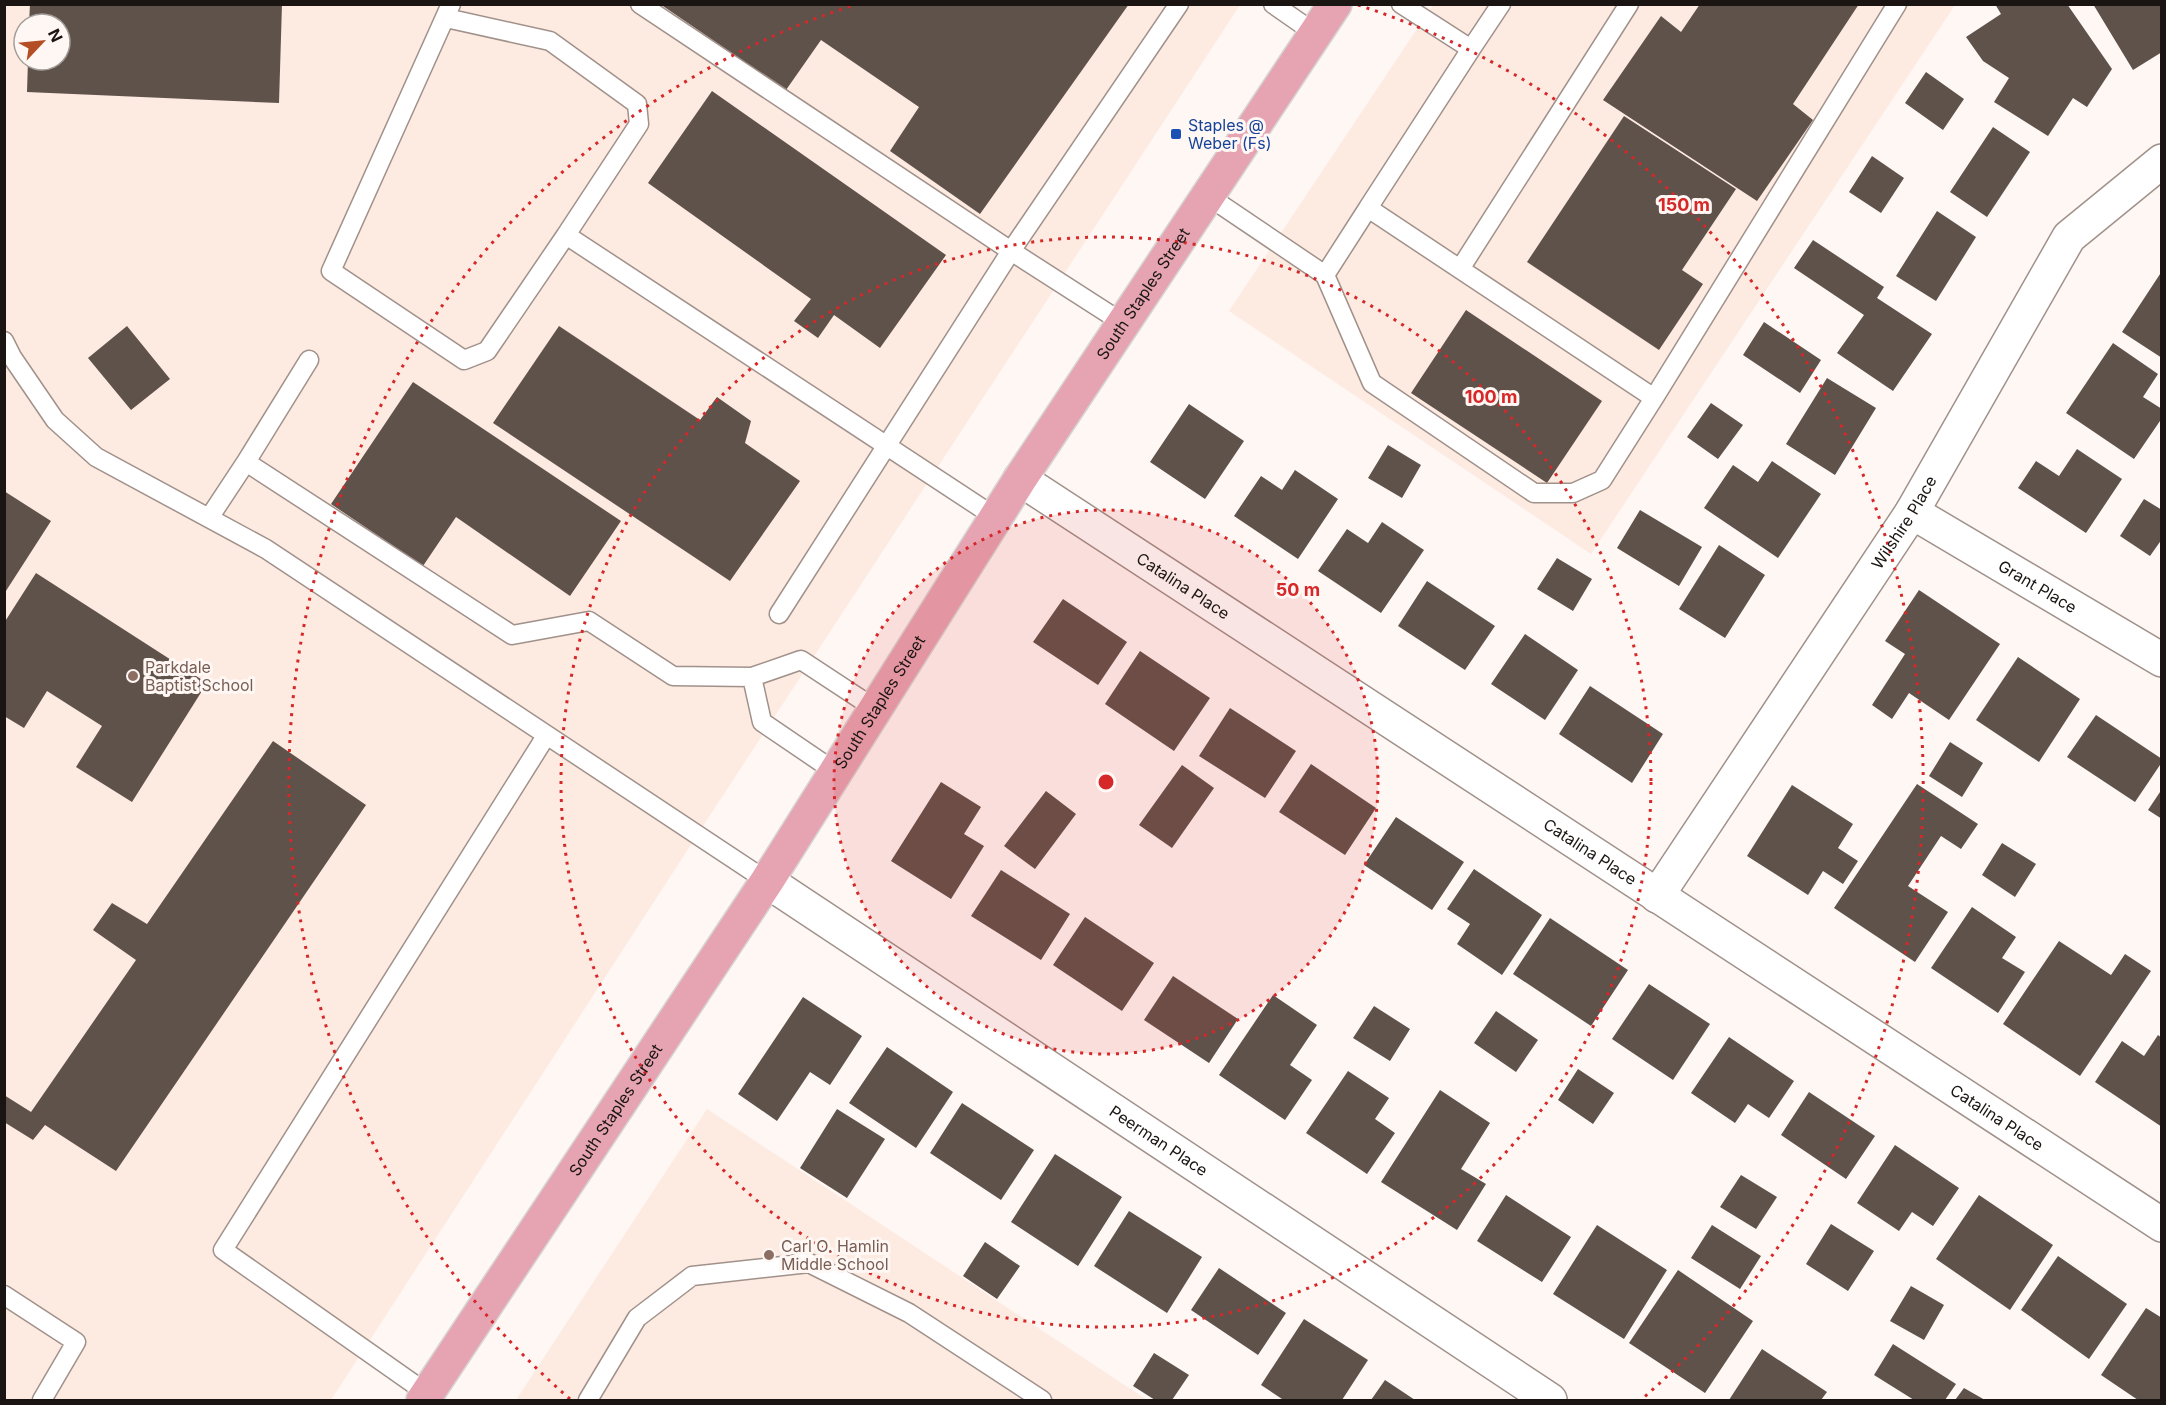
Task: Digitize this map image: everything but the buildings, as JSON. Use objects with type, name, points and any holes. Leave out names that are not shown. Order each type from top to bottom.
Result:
[{"type":"main road","name":"South Staples Street","points":[[425,1397],[767,881],[995,517],[1335,4]]},
{"type":"street","name":"Wilshire Place","points":[[1657,896],[1912,512],[2069,237],[2162,161]]},
{"type":"street","name":"Catalina Place","points":[[1020,479],[2162,1225]]},
{"type":"street","name":"Grant Place","points":[[1912,512],[2162,660]]},
{"type":"street","name":"Peerman Place","points":[[767,881],[1550,1401]]},
{"type":"lane","points":[[640,4],[1011,251],[1124,323]]},
{"type":"lane","points":[[780,614],[1011,251],[1179,4]]},
{"type":"lane","points":[[1273,4],[1316,34]]},
{"type":"lane","points":[[1401,4],[1471,49]]},
{"type":"lane","points":[[1325,275],[1501,4]]},
{"type":"lane","points":[[1461,269],[1629,4]]},
{"type":"lane","points":[[1208,196],[1325,275],[1372,383],[1534,493],[1573,493],[1602,480],[1897,4]]},
{"type":"lane","points":[[448,11],[550,41],[637,104],[639,124],[566,235],[487,351],[464,360],[331,271],[448,11]]},
{"type":"lane","points":[[1368,208],[1654,398]]},
{"type":"lane","points":[[566,235],[995,517]]},
{"type":"lane","points":[[4,341],[12,357],[55,420],[96,457],[266,549],[767,881]]},
{"type":"lane","points":[[209,518],[309,360]]},
{"type":"lane","points":[[246,462],[512,635],[589,621],[673,676],[752,677],[801,660],[874,708]]},
{"type":"lane","points":[[752,677],[762,722],[834,771]]},
{"type":"lane","points":[[425,1397],[223,1250],[546,736]]},
{"type":"lane","points":[[588,1401],[637,1318],[693,1276],[809,1263],[909,1313],[1042,1401]]},
{"type":"lane","points":[[4,1295],[76,1342],[42,1401]]},
{"type":"shaded area","points":[[5,5],[1240,5],[716,806],[331,1400],[5,1400]]},
{"type":"shaded area","points":[[1433,5],[1955,5],[1591,554],[1229,311]]},
{"type":"shaded area","name":"Carl O. Hamlin Middle School","points":[[707,1109],[1147,1400],[516,1400]]},
{"type":"place","name":"Staples @ Weber (Fs)","points":[[1176,134]]},
{"type":"place","name":"Parkdale Baptist School","points":[[133,676]]},
{"type":"place","name":"Carl O. Hamlin Middle School","points":[[769,1255]]}]
